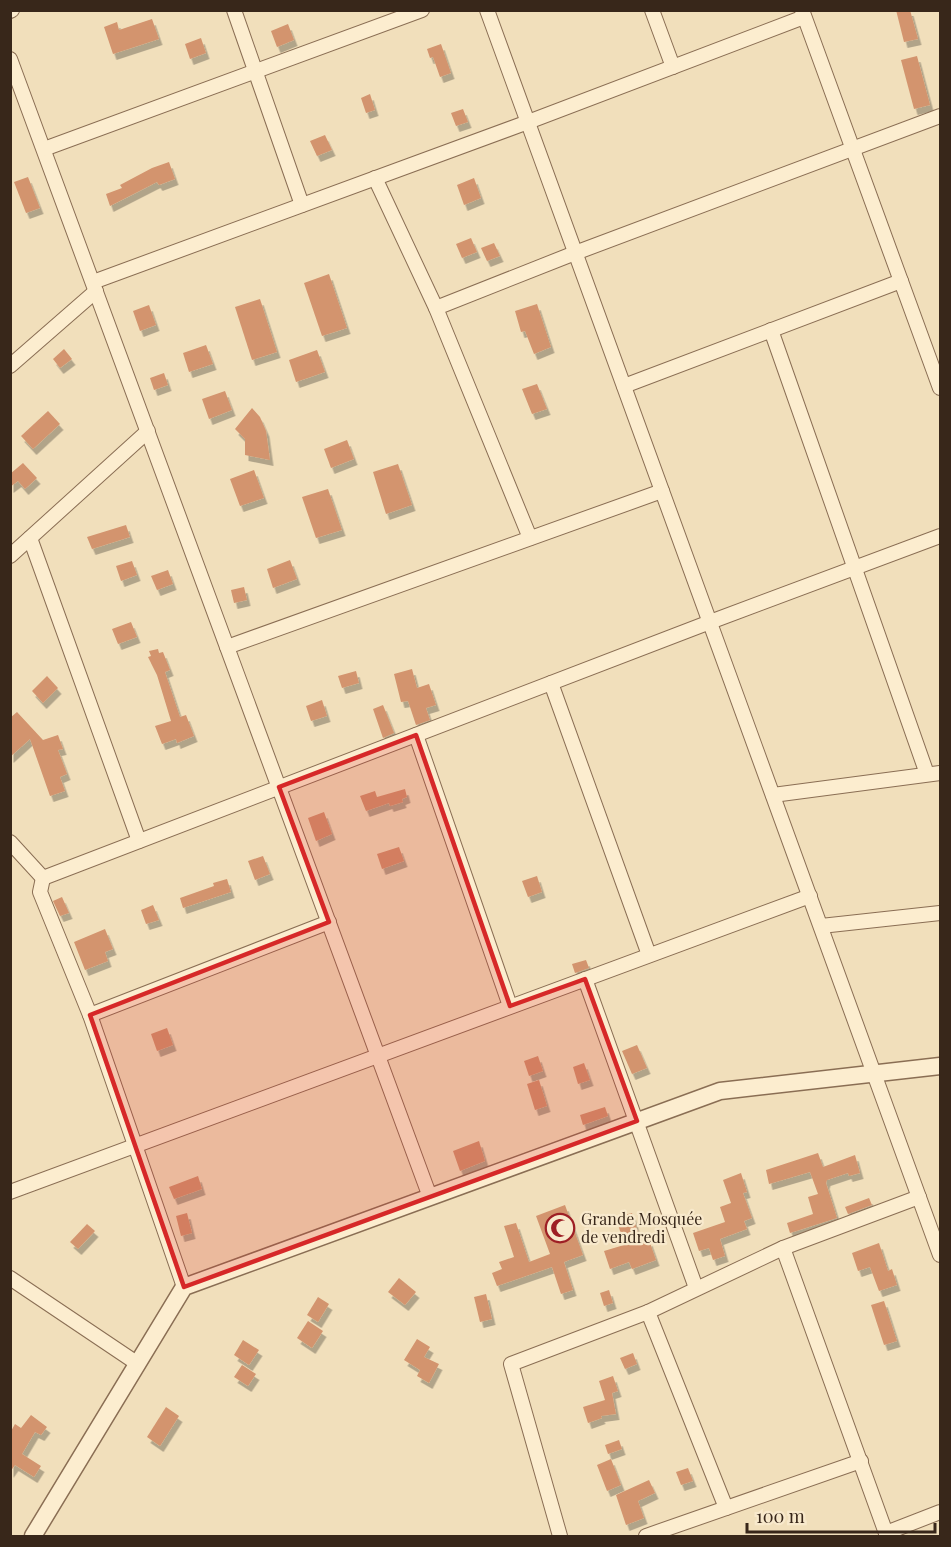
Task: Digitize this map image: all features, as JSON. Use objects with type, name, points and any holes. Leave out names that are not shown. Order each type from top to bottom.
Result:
[{"type":"street","points":[[234,10],[302,205]]},
{"type":"street","points":[[44,149],[422,10]]},
{"type":"street","points":[[487,10],[940,1255]]},
{"type":"street","points":[[652,10],[673,67]]},
{"type":"street","points":[[10,366],[94,286],[302,205],[673,67],[803,14],[940,387]]},
{"type":"street","points":[[10,59],[430,1197]]},
{"type":"street","points":[[436,308],[575,253],[940,116]]},
{"type":"street","points":[[375,178],[436,308],[530,538]]},
{"type":"street","points":[[624,386],[901,281]]},
{"type":"street","points":[[771,330],[855,568],[934,774],[773,795]]},
{"type":"street","points":[[10,556],[148,431]]},
{"type":"street","points":[[227,646],[662,491]]},
{"type":"street","points":[[44,878],[940,536]]},
{"type":"street","points":[[30,538],[139,841]]},
{"type":"street","points":[[551,683],[649,955]]},
{"type":"street","points":[[416,735],[510,1006]]},
{"type":"street","points":[[10,842],[44,878]]},
{"type":"street","points":[[44,878],[40,892],[90,1015],[184,1287]]},
{"type":"street","points":[[10,1192],[810,896]]},
{"type":"street","points":[[821,926],[940,913]]},
{"type":"street","points":[[90,1015],[329,922]]},
{"type":"street","points":[[585,979],[696,1288]]},
{"type":"street","points":[[33,1536],[184,1287],[720,1090],[875,1075],[940,1066]]},
{"type":"street","points":[[560,1536],[510,1364],[648,1312],[783,1248],[920,1197]]},
{"type":"street","points":[[783,1248],[886,1535],[940,1512]]},
{"type":"street","points":[[10,1278],[138,1364]]},
{"type":"street","points":[[648,1312],[726,1508]]},
{"type":"street","points":[[646,1536],[861,1461]]},
{"type":"highlighted area","points":[[416,735],[510,1006],[585,979],[637,1121],[184,1287],[90,1015],[329,922],[279,787]]},
{"type":"building","points":[[896,10],[910,10],[918,39],[904,42]]},
{"type":"building","points":[[152,19],[159,39],[113,54],[104,27],[117,22],[119,30]]},
{"type":"building","points":[[288,24],[294,40],[277,47],[271,31]]},
{"type":"building","points":[[201,38],[206,53],[190,59],[185,44]]},
{"type":"building","points":[[441,44],[451,73],[440,77],[433,57],[430,58],[427,49]]},
{"type":"building","points":[[917,56],[930,105],[914,109],[901,60]]},
{"type":"building","points":[[370,94],[375,110],[366,113],[361,98]]},
{"type":"building","points":[[463,109],[468,122],[456,126],[451,113]]},
{"type":"building","points":[[325,135],[332,150],[317,156],[310,141]]},
{"type":"building","points":[[169,162],[175,179],[159,185],[157,182],[110,206],[106,194],[122,188],[120,185],[152,168]]},
{"type":"building","points":[[28,177],[40,208],[26,213],[14,182]]},
{"type":"building","points":[[474,178],[481,198],[464,205],[457,185]]},
{"type":"building","points":[[471,238],[477,252],[462,258],[456,244]]},
{"type":"building","points":[[494,243],[500,256],[487,261],[481,248]]},
{"type":"building","points":[[329,274],[347,328],[322,336],[304,283]]},
{"type":"building","points":[[260,299],[277,352],[252,360],[235,307]]},
{"type":"building","points":[[537,304],[551,347],[534,354],[525,331],[521,332],[515,311]]},
{"type":"building","points":[[149,305],[156,325],[140,331],[133,311]]},
{"type":"building","points":[[206,345],[213,364],[189,372],[183,353]]},
{"type":"building","points":[[64,349],[72,359],[60,368],[53,359]]},
{"type":"building","points":[[317,350],[325,372],[296,382],[289,360]]},
{"type":"building","points":[[164,373],[168,385],[154,390],[150,378]]},
{"type":"building","points":[[537,384],[547,409],[532,414],[522,389]]},
{"type":"building","points":[[225,391],[232,410],[209,419],[202,399]]},
{"type":"building","points":[[252,408],[260,417],[266,431],[270,460],[245,455],[245,439],[235,429]]},
{"type":"building","points":[[48,411],[60,424],[33,449],[21,436]]},
{"type":"building","points":[[347,440],[354,459],[331,468],[324,449]]},
{"type":"building","points":[[23,463],[37,478],[25,489],[18,481],[10,487],[10,474]]},
{"type":"building","points":[[398,464],[412,505],[386,514],[373,472]]},
{"type":"building","points":[[254,470],[264,498],[240,506],[230,479]]},
{"type":"building","points":[[328,489],[342,530],[316,538],[302,497]]},
{"type":"building","points":[[126,525],[130,537],[92,549],[87,537]]},
{"type":"building","points":[[290,560],[297,579],[273,588],[267,569]]},
{"type":"building","points":[[132,561],[137,575],[121,581],[116,566]]},
{"type":"building","points":[[168,570],[173,584],[157,590],[151,576]]},
{"type":"building","points":[[244,587],[247,600],[234,603],[231,590]]},
{"type":"building","points":[[131,622],[137,637],[118,644],[112,629]]},
{"type":"building","points":[[158,649],[159,653],[163,652],[170,670],[165,672],[180,717],[186,715],[194,736],[177,743],[176,739],[162,744],[155,726],[171,721],[157,675],[148,657],[151,656],[149,651]]},
{"type":"building","points":[[412,669],[417,688],[429,684],[436,705],[426,708],[430,720],[416,725],[408,701],[401,702],[394,674]]},
{"type":"building","points":[[356,671],[359,683],[342,688],[338,676]]},
{"type":"building","points":[[47,676],[58,688],[43,703],[32,691]]},
{"type":"building","points":[[322,700],[327,716],[311,721],[306,706]]},
{"type":"building","points":[[383,705],[394,733],[383,738],[373,709]]},
{"type":"building","points":[[17,712],[43,740],[58,735],[63,749],[58,750],[67,774],[60,777],[65,791],[50,796],[30,739],[10,757],[10,718]]},
{"type":"building","points":[[405,789],[407,797],[402,799],[403,802],[390,806],[389,803],[366,811],[360,796],[375,791],[377,797]]},
{"type":"building","points":[[324,812],[332,834],[316,841],[308,818]]},
{"type":"building","points":[[399,847],[404,861],[382,869],[377,854]]},
{"type":"building","points":[[263,856],[270,874],[255,880],[248,861]]},
{"type":"building","points":[[537,876],[542,892],[528,897],[522,881]]},
{"type":"building","points":[[227,879],[231,892],[183,908],[180,898]]},
{"type":"building","points":[[62,897],[69,913],[60,916],[53,901]]},
{"type":"building","points":[[153,905],[159,920],[146,924],[141,910]]},
{"type":"building","points":[[105,929],[113,949],[105,952],[108,961],[85,970],[74,942]]},
{"type":"building","points":[[586,960],[589,968],[575,973],[572,964]]},
{"type":"building","points":[[167,1028],[173,1045],[157,1051],[151,1034]]},
{"type":"building","points":[[637,1045],[647,1068],[632,1074],[622,1051]]},
{"type":"building","points":[[538,1056],[543,1071],[529,1076],[524,1061]]},
{"type":"building","points":[[584,1063],[590,1080],[578,1084],[573,1067]]},
{"type":"building","points":[[539,1080],[547,1106],[535,1110],[527,1084]]},
{"type":"building","points":[[605,1107],[608,1116],[583,1125],[580,1115]]},
{"type":"building","points":[[479,1141],[485,1161],[460,1171],[453,1151]]},
{"type":"building","points":[[818,1153],[823,1167],[855,1155],[860,1173],[849,1176],[848,1173],[827,1180],[837,1218],[790,1233],[787,1223],[813,1214],[808,1197],[818,1194],[810,1172],[769,1184],[766,1170]]},
{"type":"building","points":[[741,1173],[747,1192],[743,1193],[752,1218],[744,1221],[747,1229],[720,1239],[725,1256],[713,1260],[709,1248],[699,1251],[693,1233],[725,1222],[720,1207],[731,1203],[723,1180]]},
{"type":"building","points":[[198,1176],[202,1189],[174,1199],[169,1187]]},
{"type":"building","points":[[869,1198],[872,1205],[848,1214],[845,1207]]},
{"type":"building","points":[[565,1205],[583,1255],[564,1262],[573,1290],[561,1294],[552,1267],[497,1286],[492,1273],[502,1269],[499,1262],[514,1257],[504,1226],[516,1223],[529,1262],[550,1254],[536,1216]]},
{"type":"building","points":[[187,1213],[192,1233],[181,1236],[176,1216]]},
{"type":"building","points":[[632,1213],[641,1243],[649,1240],[656,1260],[632,1269],[629,1262],[610,1269],[604,1251],[624,1245],[616,1217]]},
{"type":"building","points":[[87,1224],[95,1231],[78,1249],[70,1242]]},
{"type":"building","points":[[879,1243],[888,1271],[892,1269],[897,1285],[879,1291],[870,1267],[858,1271],[852,1253]]},
{"type":"building","points":[[399,1278],[416,1292],[405,1305],[388,1292]]},
{"type":"building","points":[[609,1290],[613,1303],[604,1306],[600,1293]]},
{"type":"building","points":[[486,1294],[492,1319],[480,1322],[474,1297]]},
{"type":"building","points":[[318,1297],[329,1304],[318,1322],[307,1315]]},
{"type":"building","points":[[884,1301],[897,1341],[884,1345],[871,1305]]},
{"type":"building","points":[[308,1321],[323,1331],[312,1348],[297,1338]]},
{"type":"building","points":[[417,1339],[430,1347],[424,1357],[439,1364],[429,1383],[417,1376],[420,1370],[404,1360]]},
{"type":"building","points":[[243,1340],[259,1350],[249,1365],[234,1355]]},
{"type":"building","points":[[633,1353],[637,1364],[625,1369],[620,1358]]},
{"type":"building","points":[[242,1365],[256,1374],[248,1386],[234,1377]]},
{"type":"building","points":[[613,1376],[618,1391],[612,1393],[616,1414],[601,1416],[602,1418],[588,1423],[583,1407],[605,1400],[599,1381]]},
{"type":"building","points":[[166,1407],[179,1416],[160,1446],[147,1437]]},
{"type":"building","points":[[31,1415],[47,1427],[41,1435],[35,1432],[22,1454],[41,1466],[34,1477],[15,1465],[10,1472],[10,1433],[15,1424],[21,1428]]},
{"type":"building","points":[[619,1440],[622,1449],[608,1454],[605,1445]]},
{"type":"building","points":[[611,1459],[621,1485],[607,1491],[597,1465]]},
{"type":"building","points":[[688,1468],[693,1481],[681,1485],[676,1472]]},
{"type":"building","points":[[649,1480],[655,1493],[638,1501],[644,1518],[626,1525],[616,1495]]},
{"type":"place","name":"Grande Mosquée de vendredi","points":[[560,1228]]}]
